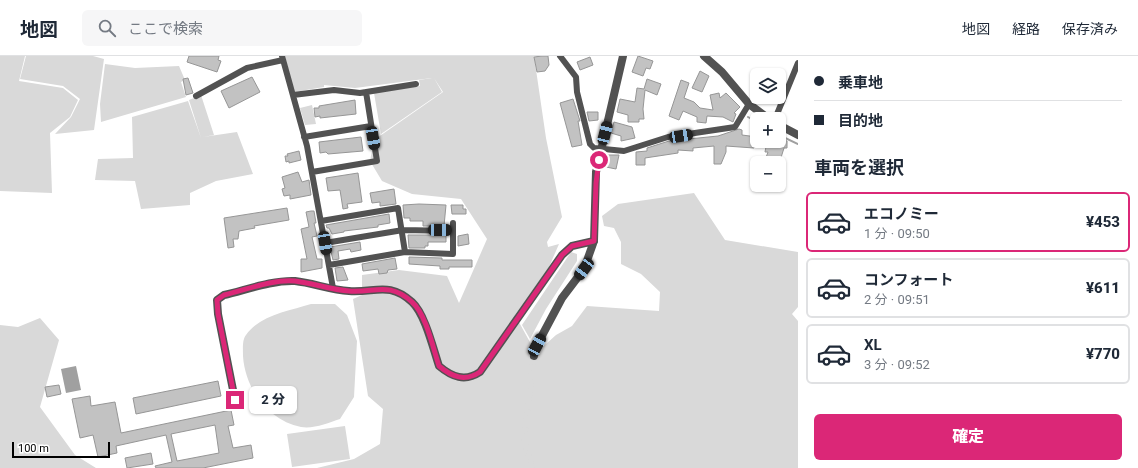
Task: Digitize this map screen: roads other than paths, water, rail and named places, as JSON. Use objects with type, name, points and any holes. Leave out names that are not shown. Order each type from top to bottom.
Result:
[{"type":"street","points":[[560,56],[576,77],[576,92],[590,144],[594,148],[624,151],[668,137],[735,127],[749,104]]},
{"type":"street","points":[[534,356],[537,345],[562,298],[584,269],[594,241],[596,172],[623,56]]},
{"type":"street","points":[[704,56],[722,72],[749,104],[760,112]]},
{"type":"street","points":[[196,96],[247,68],[282,58],[307,146],[333,288]]},
{"type":"street","points":[[777,112],[798,63]]},
{"type":"street","points":[[293,95],[334,90],[366,92],[416,84]]},
{"type":"street","points":[[312,172],[377,161],[366,92]]},
{"type":"street","points":[[304,137],[371,126]]},
{"type":"street","points":[[786,129],[798,135]]},
{"type":"street","points":[[321,221],[398,208],[403,230],[405,252]]},
{"type":"street","points":[[329,265],[405,252],[453,254],[453,223]]},
{"type":"street","points":[[325,243],[403,230],[453,230]]},
{"type":"street","points":[[235,400],[218,314],[217,300],[224,295],[283,281],[295,281],[349,292],[384,289],[396,290],[413,303],[420,311],[439,366],[446,372],[455,376],[472,377],[480,372],[562,255],[572,246],[594,241]]},
{"type":"waterway","points":[[786,138],[798,144]]},
{"type":"tunnel","points":[[532,468],[524,439],[534,356]]}]
